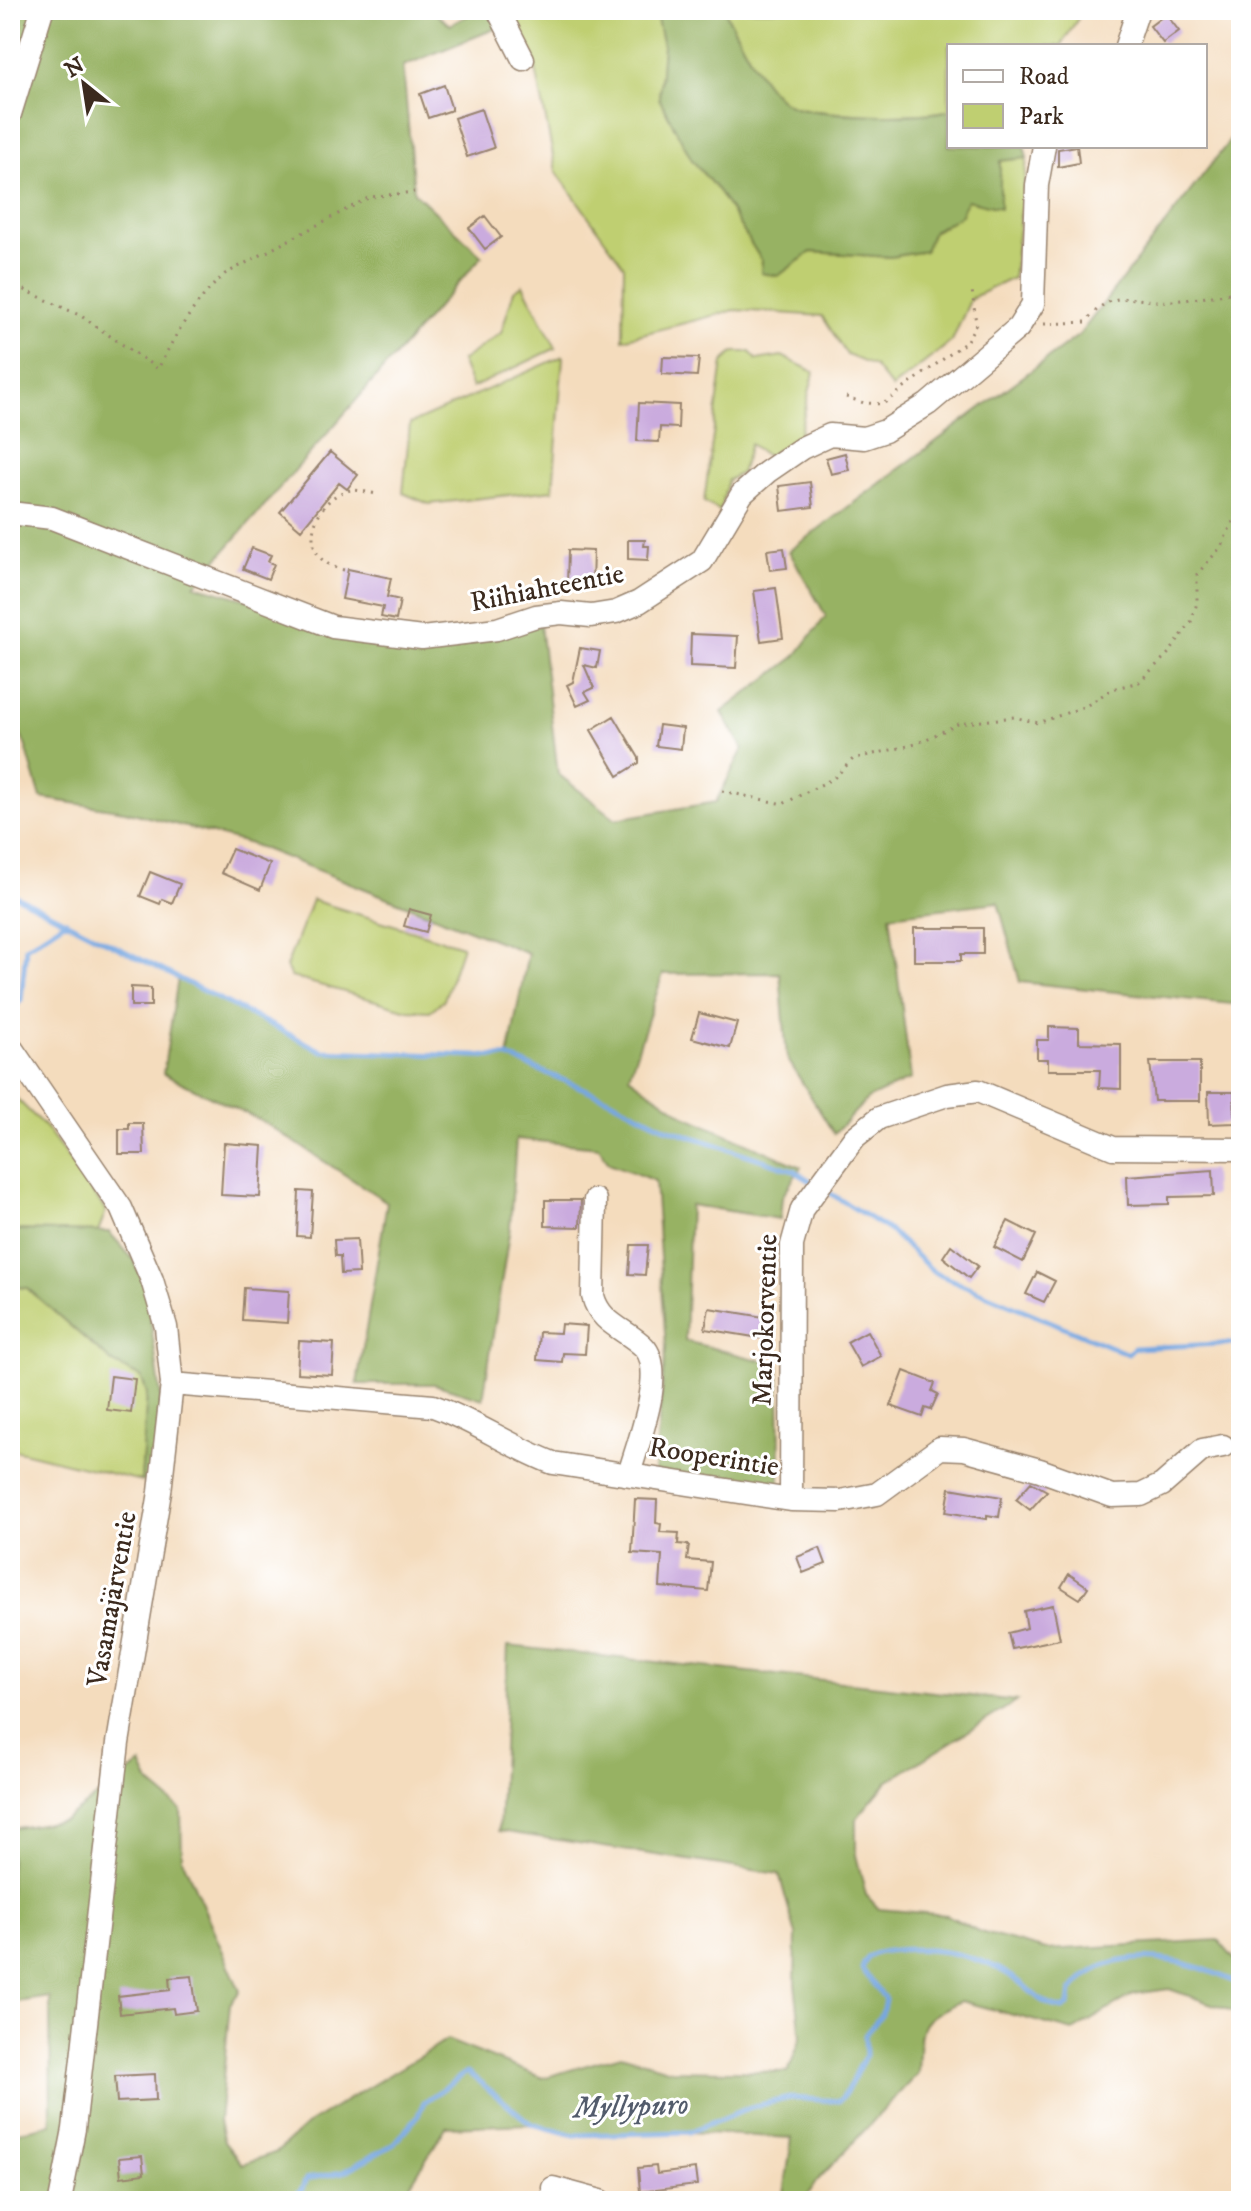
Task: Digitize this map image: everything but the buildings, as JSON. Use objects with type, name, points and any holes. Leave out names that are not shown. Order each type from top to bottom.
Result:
[{"type":"street","points":[[10,114],[42,10]]},
{"type":"street","points":[[498,10],[523,59]]},
{"type":"street","points":[[1127,44],[1138,10]]},
{"type":"street","name":"Riihiahteentie","points":[[10,513],[52,518],[333,627],[422,638],[484,631],[536,616],[561,613],[591,616],[639,602],[702,561],[742,494],[802,448],[830,435],[864,438],[885,431],[928,404],[1018,328],[1033,304],[1037,185],[1044,148]]},
{"type":"street","name":"Vasamajärventie","points":[[10,1046],[121,1208],[152,1280],[166,1327],[172,1384],[160,1492],[118,1743],[74,2129],[60,2201]]},
{"type":"street","name":"Marjokorventie","points":[[791,1500],[792,1245],[802,1209],[817,1185],[855,1137],[879,1118],[947,1095],[978,1091],[1113,1148],[1241,1149]]},
{"type":"street","points":[[595,1200],[593,1296],[596,1308],[623,1334],[644,1346],[655,1373],[629,1474]]},
{"type":"street","name":"Rooperintie","points":[[172,1384],[433,1406],[472,1420],[521,1451],[553,1463],[791,1500],[840,1501],[877,1494],[940,1448],[964,1449],[1040,1470],[1112,1496],[1141,1495],[1162,1485],[1202,1450],[1223,1446]]},
{"type":"street","points":[[553,2188],[601,2201]]},
{"type":"path","points":[[10,283],[81,316],[158,369],[190,313],[205,292],[225,274],[370,197],[414,192]]},
{"type":"path","points":[[846,397],[864,403],[883,404],[966,342],[976,324],[972,290]]},
{"type":"path","points":[[1018,328],[1086,322],[1095,310],[1112,299],[1133,297],[1168,302],[1241,290]]},
{"type":"path","points":[[344,570],[323,561],[312,546],[312,528],[335,496],[351,490],[377,494]]},
{"type":"path","points":[[722,791],[783,804],[834,778],[853,759],[916,744],[958,724],[1014,717],[1038,723],[1086,706],[1112,689],[1139,682],[1170,652],[1191,622],[1197,603],[1197,574],[1221,547],[1234,519],[1241,515]]},
{"type":"green space","points":[[10,10],[431,10],[450,25],[477,10],[492,10],[502,26],[403,66],[414,192],[482,256],[195,585],[420,649],[462,645],[540,625],[558,774],[616,819],[716,802],[743,749],[722,712],[795,657],[826,616],[789,551],[1079,335],[1241,126],[1241,1005],[1020,982],[998,902],[890,915],[911,1079],[867,1099],[834,1134],[787,1058],[780,973],[663,974],[629,1076],[685,1116],[801,1167],[782,1197],[780,1219],[690,1205],[685,1341],[779,1365],[780,1487],[654,1472],[666,1348],[655,1181],[609,1163],[599,1147],[516,1139],[510,1227],[483,1399],[434,1384],[357,1384],[387,1202],[260,1120],[163,1074],[178,978],[322,1051],[508,1057],[528,953],[251,844],[125,811],[41,798],[25,744],[10,714]]},
{"type":"green space","points":[[508,10],[655,10],[663,46],[659,98],[693,160],[719,192],[762,261],[761,273],[778,276],[811,252],[891,257],[960,216],[967,200],[1000,160],[1027,158],[1013,278],[971,298],[952,341],[892,388],[874,366],[847,355],[822,316],[735,310],[623,339],[624,266],[556,171],[534,59]]},
{"type":"green space","points":[[655,10],[724,10],[761,77],[780,99],[790,105],[822,112],[869,115],[947,110],[947,148],[1024,148],[1027,158],[1000,161],[1000,208],[967,200],[960,216],[933,231],[925,251],[891,257],[811,252],[778,276],[761,273],[762,261],[719,192],[692,160],[659,98],[663,46]]},
{"type":"green space","points":[[724,10],[1083,10],[1062,44],[947,44],[947,110],[935,113],[845,114],[790,105],[770,89]]},
{"type":"green space","points":[[523,285],[556,348],[472,388],[461,361],[501,333],[514,291]]},
{"type":"green space","points":[[734,352],[750,352],[757,360],[782,356],[814,372],[798,439],[767,456],[750,444],[741,473],[728,480],[720,511],[704,502],[723,362]]},
{"type":"green space","points":[[563,356],[553,490],[429,504],[403,493],[410,424]]},
{"type":"green space","points":[[312,900],[462,946],[444,1000],[430,1011],[408,1010],[291,977],[286,967]]},
{"type":"green space","points":[[10,1092],[45,1127],[106,1211],[98,1232],[10,1230]]},
{"type":"green space","points":[[10,1230],[109,1232],[133,1259],[146,1288],[161,1396],[154,1484],[141,1481],[147,1393],[141,1377],[113,1363],[27,1288],[10,1286]]},
{"type":"green space","points":[[10,1286],[27,1288],[113,1363],[141,1377],[147,1393],[141,1481],[10,1449]]},
{"type":"green space","points":[[508,1646],[1017,1701],[887,1782],[856,1819],[856,1855],[866,1895],[879,1909],[947,1915],[980,1932],[1046,1950],[1218,1940],[1241,1967],[1241,2014],[1169,1989],[1134,1994],[1073,2031],[961,2001],[935,2014],[923,2026],[918,2073],[816,2182],[804,2201],[783,2201],[792,2138],[689,2132],[575,2135],[532,2124],[446,2127],[400,2201],[10,2201],[10,2134],[51,2124],[50,1997],[10,2003],[10,1829],[64,1820],[141,1764],[150,1784],[181,1810],[182,1858],[240,1991],[230,2004],[219,2121],[224,2142],[242,2164],[277,2152],[309,2123],[447,2040],[543,2078],[621,2055],[671,2070],[788,2072],[801,2037],[795,1983],[796,1935],[779,1874],[499,1831]]},
{"type":"waterway","points":[[10,893],[322,1051],[508,1057],[611,1100],[666,1128],[793,1170],[814,1183]]},
{"type":"waterway","points":[[10,1013],[21,1000],[26,947],[66,921]]},
{"type":"waterway","points":[[825,1190],[890,1231],[935,1273],[1128,1354],[1134,1348],[1241,1343]]},
{"type":"waterway","name":"Myllypuro","points":[[287,2201],[301,2191],[306,2179],[343,2172],[394,2144],[417,2117],[424,2102],[467,2072],[532,2124],[575,2135],[689,2132],[751,2107],[790,2098],[839,2101],[866,2056],[865,2035],[882,2014],[885,1999],[862,1969],[867,1959],[880,1952],[926,1950],[971,1958],[998,1969],[1040,1999],[1063,2009],[1069,2005],[1071,1991],[1089,1974],[1113,1963],[1132,1959],[1151,1958],[1188,1964],[1241,1985]]},
{"type":"waterway","name":"Myllypuro","points":[[180,2201],[233,2194],[285,2201]]}]
